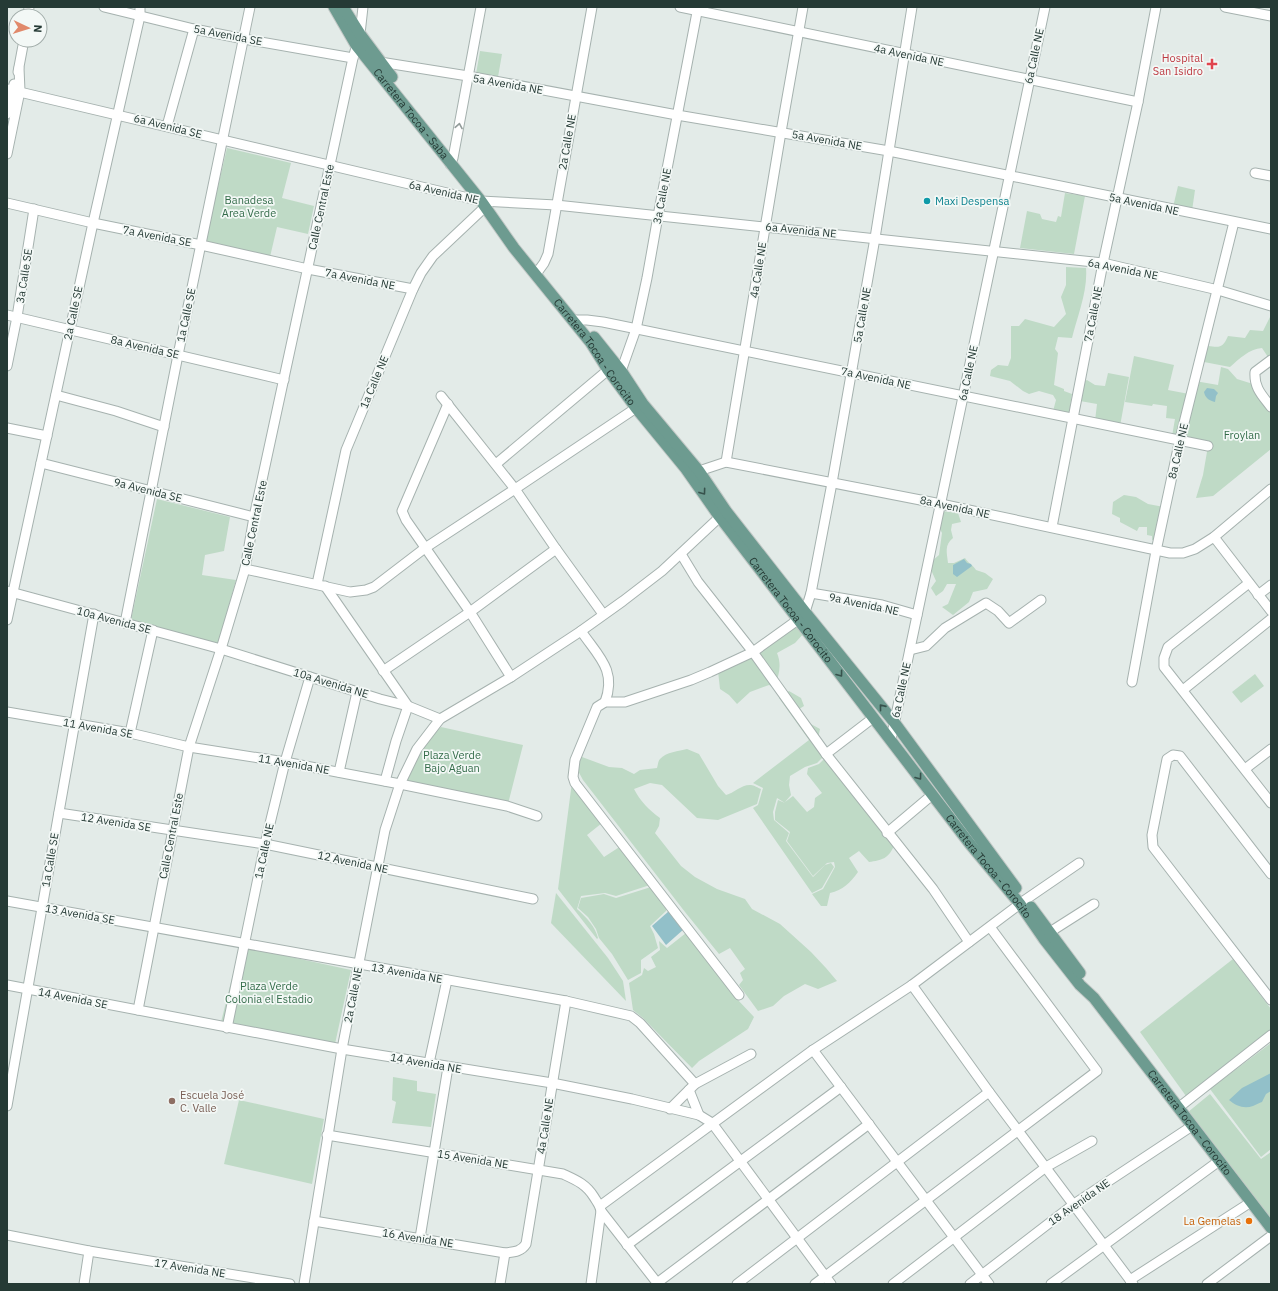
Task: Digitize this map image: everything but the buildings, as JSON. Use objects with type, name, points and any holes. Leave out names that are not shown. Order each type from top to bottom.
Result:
[{"type":"main road","name":"Carretera Tocoa - Saba","points":[[334,7],[494,216]]},
{"type":"main road","name":"Carretera Tocoa - Saba","points":[[343,7],[358,39],[380,62],[452,161]]},
{"type":"main road","name":"Carretera Tocoa - Corocito","points":[[494,216],[514,248],[538,271],[619,377],[643,404],[723,514],[802,616],[873,718],[891,739],[970,844],[1050,932],[1086,981],[1094,998]]},
{"type":"main road","name":"Carretera Tocoa - Corocito","points":[[576,320],[608,370],[619,377],[636,408],[694,473]]},
{"type":"main road","name":"Carretera Tocoa - Corocito","points":[[802,616],[894,722],[1023,902],[1044,939],[1080,985],[1094,998],[1271,1228]]},
{"type":"street","name":"5a Avenida SE","points":[[104,7],[140,11],[194,29],[353,58]]},
{"type":"street","name":"1a Calle SE","points":[[125,623],[200,245],[250,7]]},
{"type":"street","name":"Calle Central Este","points":[[138,1010],[189,746],[221,649],[244,569],[358,39],[363,7]]},
{"type":"street","points":[[452,161],[481,7]]},
{"type":"street","name":"2a Calle NE","points":[[538,271],[548,254],[592,7]]},
{"type":"street","name":"4a Avenida NE","points":[[680,7],[697,9],[799,32],[1138,102]]},
{"type":"street","name":"4a Calle NE","points":[[726,462],[803,7]]},
{"type":"street","name":"5a Calle NE","points":[[802,616],[811,593],[832,483],[875,238],[912,7]]},
{"type":"street","name":"6a Calle NE","points":[[891,739],[1044,7]]},
{"type":"street","name":"7a Calle NE","points":[[1052,527],[1103,263],[1138,102],[1156,7]]},
{"type":"street","points":[[1225,7],[1271,16]]},
{"type":"street","name":"3a Calle NE","points":[[619,377],[636,329],[647,278],[697,9]]},
{"type":"street","name":"2a Calle SE","points":[[7,620],[10,592],[41,463],[92,223],[118,114],[140,11]]},
{"type":"street","points":[[167,126],[194,29]]},
{"type":"street","points":[[7,114],[23,48]]},
{"type":"street","name":"5a Avenida NE","points":[[380,62],[468,76],[677,115],[889,152],[1271,229]]},
{"type":"street","points":[[7,154],[13,90]]},
{"type":"street","name":"6a Avenida SE","points":[[13,90],[330,165]]},
{"type":"street","name":"6a Avenida NE","points":[[330,165],[484,203],[556,205],[1103,263],[1218,290],[1271,306]]},
{"type":"street","points":[[1255,173],[1271,176]]},
{"type":"street","name":"7a Avenida SE","points":[[7,203],[92,223],[308,269]]},
{"type":"street","name":"1a Calle NE","points":[[321,585],[346,450],[413,289],[421,273],[433,256],[484,203]]},
{"type":"street","name":"3a Calle SE","points":[[7,366],[17,317],[34,209]]},
{"type":"street","name":"8a Calle NE","points":[[1132,682],[1156,551],[1180,439],[1234,222]]},
{"type":"street","name":"7a Avenida NE","points":[[308,269],[413,289]]},
{"type":"street","name":"8a Avenida SE","points":[[7,315],[284,380]]},
{"type":"street","name":"7a Avenida NE","points":[[576,320],[603,322],[745,350],[1208,446]]},
{"type":"street","points":[[1271,360],[1255,372],[1254,379],[1256,387],[1271,407]]},
{"type":"street","points":[[496,464],[608,370]]},
{"type":"street","points":[[56,395],[116,411],[164,427]]},
{"type":"street","points":[[441,396],[515,489],[603,614]]},
{"type":"street","points":[[448,404],[402,511],[406,520],[470,612],[511,677]]},
{"type":"street","points":[[244,569],[350,592],[366,590],[374,587],[425,548],[636,408]]},
{"type":"street","points":[[7,428],[47,436]]},
{"type":"street","points":[[694,473],[726,462]]},
{"type":"street","name":"8a Avenida NE","points":[[726,462],[941,504],[1052,527],[1170,554],[1195,549],[1214,538],[1271,489]]},
{"type":"street","name":"9a Avenida SE","points":[[41,463],[254,517]]},
{"type":"street","points":[[440,719],[511,677],[581,631],[641,587],[681,554],[723,514]]},
{"type":"street","points":[[1214,538],[1271,611]]},
{"type":"street","points":[[383,671],[470,612],[556,549]]},
{"type":"street","points":[[681,554],[698,582],[753,652],[826,754],[887,833],[933,889],[969,942]]},
{"type":"street","points":[[1249,583],[1168,647],[1164,658],[1164,667],[1271,803]]},
{"type":"street","points":[[321,585],[408,706],[396,741],[385,781]]},
{"type":"street","points":[[1258,595],[1271,585]]},
{"type":"street","name":"10a Avenida SE","points":[[10,592],[221,649]]},
{"type":"street","name":"9a Avenida NE","points":[[811,593],[882,606],[917,616]]},
{"type":"street","points":[[910,650],[926,646],[945,628],[986,603],[998,611],[1009,623],[1041,600]]},
{"type":"street","name":"1a Calle SE","points":[[7,1106],[11,1058],[28,989],[94,614]]},
{"type":"street","points":[[739,995],[575,783],[573,768],[577,753],[597,707],[605,702],[625,702],[691,680],[753,652],[802,616]]},
{"type":"street","points":[[1182,690],[1271,619]]},
{"type":"street","points":[[130,733],[153,630]]},
{"type":"street","points":[[581,631],[606,666],[610,682],[605,702]]},
{"type":"street","name":"10a Avenida NE","points":[[221,649],[357,692],[408,706],[440,719]]},
{"type":"street","name":"1a Calle NE","points":[[227,1028],[265,844],[285,762],[310,677]]},
{"type":"street","points":[[339,772],[357,692]]},
{"type":"street","name":"11 Avenida SE","points":[[7,712],[130,733],[189,746]]},
{"type":"street","points":[[826,754],[873,718]]},
{"type":"street","name":"2a Calle NE","points":[[304,1284],[342,1048],[385,830],[400,784],[417,749],[440,719]]},
{"type":"street","name":"11 Avenida NE","points":[[189,746],[285,762],[400,784],[507,806],[537,816]]},
{"type":"street","points":[[1245,769],[1271,749]]},
{"type":"street","points":[[1271,874],[1180,756],[1173,755],[1167,758],[1152,835],[1153,847],[1271,1000]]},
{"type":"street","points":[[887,833],[932,795]]},
{"type":"street","name":"12 Avenida SE","points":[[59,813],[172,831]]},
{"type":"street","name":"12 Avenida NE","points":[[172,831],[265,844],[533,899]]},
{"type":"street","points":[[591,1284],[601,1209],[712,1123],[813,1050],[912,985],[1023,902],[1079,863]]},
{"type":"street","name":"13 Avenida SE","points":[[7,901],[154,927]]},
{"type":"street","points":[[1050,932],[1094,904]]},
{"type":"street","name":"13 Avenida NE","points":[[154,927],[566,1001],[631,1016],[640,1023],[692,1087]]},
{"type":"street","points":[[815,1284],[828,1280],[926,1200],[1097,1071],[990,927]]},
{"type":"street","points":[[429,1063],[447,980]]},
{"type":"street","name":"14 Avenida SE","points":[[7,985],[138,1010]]},
{"type":"street","points":[[912,985],[989,1092],[1132,1282],[1251,1202]]},
{"type":"street","name":"4a Calle NE","points":[[522,1250],[526,1244],[566,1001]]},
{"type":"street","name":"14 Avenida NE","points":[[138,1010],[227,1028],[448,1067],[552,1083],[632,1099],[699,1115],[712,1123]]},
{"type":"street","points":[[1178,1108],[1271,1035]]},
{"type":"street","points":[[813,1050],[990,1284]]},
{"type":"street","points":[[670,1109],[692,1087],[751,1054]]},
{"type":"street","points":[[420,1238],[448,1067]]},
{"type":"street","points":[[692,1087],[699,1115]]},
{"type":"street","points":[[627,1245],[841,1087]]},
{"type":"street","points":[[737,1284],[989,1092]]},
{"type":"street","points":[[712,1123],[828,1280]]},
{"type":"street","points":[[658,1283],[869,1124]]},
{"type":"street","name":"18 Avenida NE","points":[[970,1284],[1074,1204],[1192,1126]]},
{"type":"street","name":"15 Avenida NE","points":[[327,1135],[563,1174],[578,1180],[588,1188],[627,1245],[658,1283]]},
{"type":"street","points":[[893,1284],[1046,1167],[1092,1141]]},
{"type":"street","points":[[1051,1284],[1219,1160]]},
{"type":"street","name":"16 Avenida NE","points":[[314,1221],[505,1252],[517,1252],[522,1250]]},
{"type":"street","name":"17 Avenida NE","points":[[7,1235],[89,1251],[290,1284]]},
{"type":"street","points":[[1207,1284],[1271,1236]]},
{"type":"street","points":[[84,1284],[89,1251]]},
{"type":"street","points":[[500,1284],[505,1252]]},
{"type":"green space","points":[[480,51],[502,54],[498,77],[476,74]]},
{"type":"green space","name":"Banadesa Area Verde","points":[[227,148],[291,163],[282,198],[314,206],[308,234],[277,227],[270,257],[205,242]]},
{"type":"green space","points":[[1178,186],[1195,190],[1192,211],[1173,207]]},
{"type":"green space","points":[[1065,193],[1085,196],[1074,254],[1020,248],[1027,211],[1040,214],[1042,219],[1056,222],[1058,216],[1061,217]]},
{"type":"green space","points":[[1066,267],[1086,268],[1084,295],[1072,338],[1058,337],[1055,349],[1058,353],[1054,385],[1072,394],[1069,414],[1053,411],[1056,400],[1053,395],[1039,391],[1029,394],[1010,381],[990,376],[991,370],[998,365],[1008,366],[1011,358],[1011,326],[1019,326],[1025,319],[1054,327],[1066,314],[1061,297],[1066,285]]},
{"type":"green space","points":[[1271,315],[1271,355],[1268,357],[1262,348],[1249,352],[1230,367],[1204,362],[1208,346],[1219,347],[1223,345],[1228,336],[1245,338],[1250,330],[1263,331]]},
{"type":"green space","points":[[1134,356],[1174,365],[1168,390],[1189,394],[1178,438],[1172,436],[1175,419],[1166,418],[1167,406],[1153,404],[1152,406],[1125,402]]},
{"type":"green space","name":"Froylan","points":[[1221,367],[1228,369],[1237,379],[1253,384],[1254,389],[1271,411],[1271,449],[1213,496],[1196,498],[1203,475],[1208,446],[1180,439],[1195,381],[1218,385]]},
{"type":"green space","points":[[1108,373],[1129,377],[1120,426],[1095,421],[1097,404],[1080,401],[1085,381],[1087,380],[1095,385],[1105,386]]},
{"type":"green space","points":[[1124,495],[1136,497],[1148,504],[1164,507],[1158,540],[1152,540],[1152,536],[1147,535],[1147,527],[1139,527],[1137,531],[1120,522],[1120,518],[1112,514],[1113,502]]},
{"type":"green space","points":[[157,499],[230,517],[224,551],[205,555],[202,575],[236,580],[218,644],[131,620]]},
{"type":"green space","points":[[942,511],[958,513],[961,522],[952,524],[951,530],[953,538],[947,546],[948,563],[954,563],[965,558],[976,570],[985,573],[993,579],[987,589],[973,592],[969,602],[953,615],[942,607],[948,604],[956,584],[947,584],[943,591],[936,596],[931,588],[936,581],[932,572],[932,561],[939,555],[942,533],[940,529]]},
{"type":"green space","points":[[800,622],[805,632],[795,643],[777,653],[779,657],[779,670],[774,687],[769,685],[750,692],[737,704],[729,695],[720,689],[718,671]]},
{"type":"green space","points":[[1255,674],[1264,686],[1241,703],[1232,692]]},
{"type":"green space","points":[[789,691],[801,698],[804,706],[796,711],[804,724],[809,723],[820,729],[818,739],[824,756],[817,763],[805,767],[790,776],[789,785],[791,795],[785,802],[793,796],[807,812],[814,807],[815,798],[822,793],[807,774],[808,768],[819,764],[826,757],[894,846],[887,856],[878,860],[869,862],[859,851],[849,858],[858,872],[846,886],[830,893],[827,906],[821,906],[812,894],[823,889],[835,867],[834,862],[827,863],[813,876],[787,841],[790,832],[775,820],[778,800],[785,803],[777,798],[773,812],[774,820],[789,833],[786,841],[813,877],[825,865],[831,863],[834,867],[822,888],[812,893],[753,808],[758,805],[763,788],[753,783],[809,740],[779,698]]},
{"type":"green space","name":"Plaza Verde Bajo Aguan","points":[[441,727],[523,745],[508,804],[403,785],[424,747]]},
{"type":"green space","points":[[687,749],[699,754],[718,786],[726,795],[748,785],[753,785],[761,789],[757,804],[718,820],[697,818],[662,785],[650,783],[634,789],[645,805],[660,818],[659,826],[655,833],[681,866],[695,877],[717,889],[745,899],[752,909],[780,924],[811,952],[837,981],[818,989],[805,984],[784,996],[773,1006],[758,1011],[739,985],[743,980],[740,973],[745,969],[730,948],[719,954],[583,780],[577,769],[582,757],[609,767],[622,768],[634,774],[640,770],[657,768],[660,759],[666,755]]},
{"type":"green space","points":[[572,782],[602,823],[587,835],[604,857],[621,846],[650,885],[616,896],[605,893],[581,896],[577,909],[593,926],[597,934],[597,939],[558,889]]},
{"type":"green space","points":[[651,887],[667,906],[666,911],[650,926],[658,948],[641,960],[641,973],[628,980],[612,954],[599,938],[596,929],[588,917],[578,908],[581,898],[604,894],[616,898]]},
{"type":"green space","points":[[556,893],[608,958],[623,981],[626,1001],[551,923]]},
{"type":"green space","points":[[686,933],[737,999],[754,1017],[748,1029],[699,1061],[692,1068],[643,1018],[633,1010],[629,983],[642,975],[644,968],[648,971],[656,967],[651,957],[660,950],[659,941],[667,948]]},
{"type":"green space","name":"Plaza Verde Colonia el Estadio","points":[[240,946],[351,970],[335,1044],[221,1022]]},
{"type":"green space","points":[[1233,959],[1271,1009],[1271,1032],[1186,1096],[1140,1032]]},
{"type":"green space","points":[[1271,1043],[1271,1149],[1261,1157],[1210,1089]]},
{"type":"green space","points":[[393,1077],[417,1081],[417,1091],[436,1094],[431,1127],[392,1123],[396,1102],[392,1100]]},
{"type":"green space","points":[[1210,1094],[1261,1159],[1271,1152],[1271,1232],[1182,1117]]},
{"type":"green space","points":[[239,1100],[324,1119],[312,1184],[224,1164]]},
{"type":"water","points":[[1207,388],[1214,389],[1218,393],[1215,402],[1205,396],[1204,392]]},
{"type":"water","points":[[964,559],[972,566],[957,577],[953,574],[953,565]]},
{"type":"water","points":[[669,911],[684,929],[666,945],[652,926]]},
{"type":"water","points":[[1271,1073],[1271,1091],[1266,1094],[1262,1102],[1250,1107],[1243,1107],[1234,1104],[1229,1100],[1242,1088]]},
{"type":"place","name":"Hospital San Isidro","points":[[1212,64]]},
{"type":"place","name":"Maxi Despensa","points":[[927,201]]},
{"type":"place","name":"Escuela José C. Valle","points":[[172,1101]]},
{"type":"place","name":"La Gemelas","points":[[1249,1221]]}]
